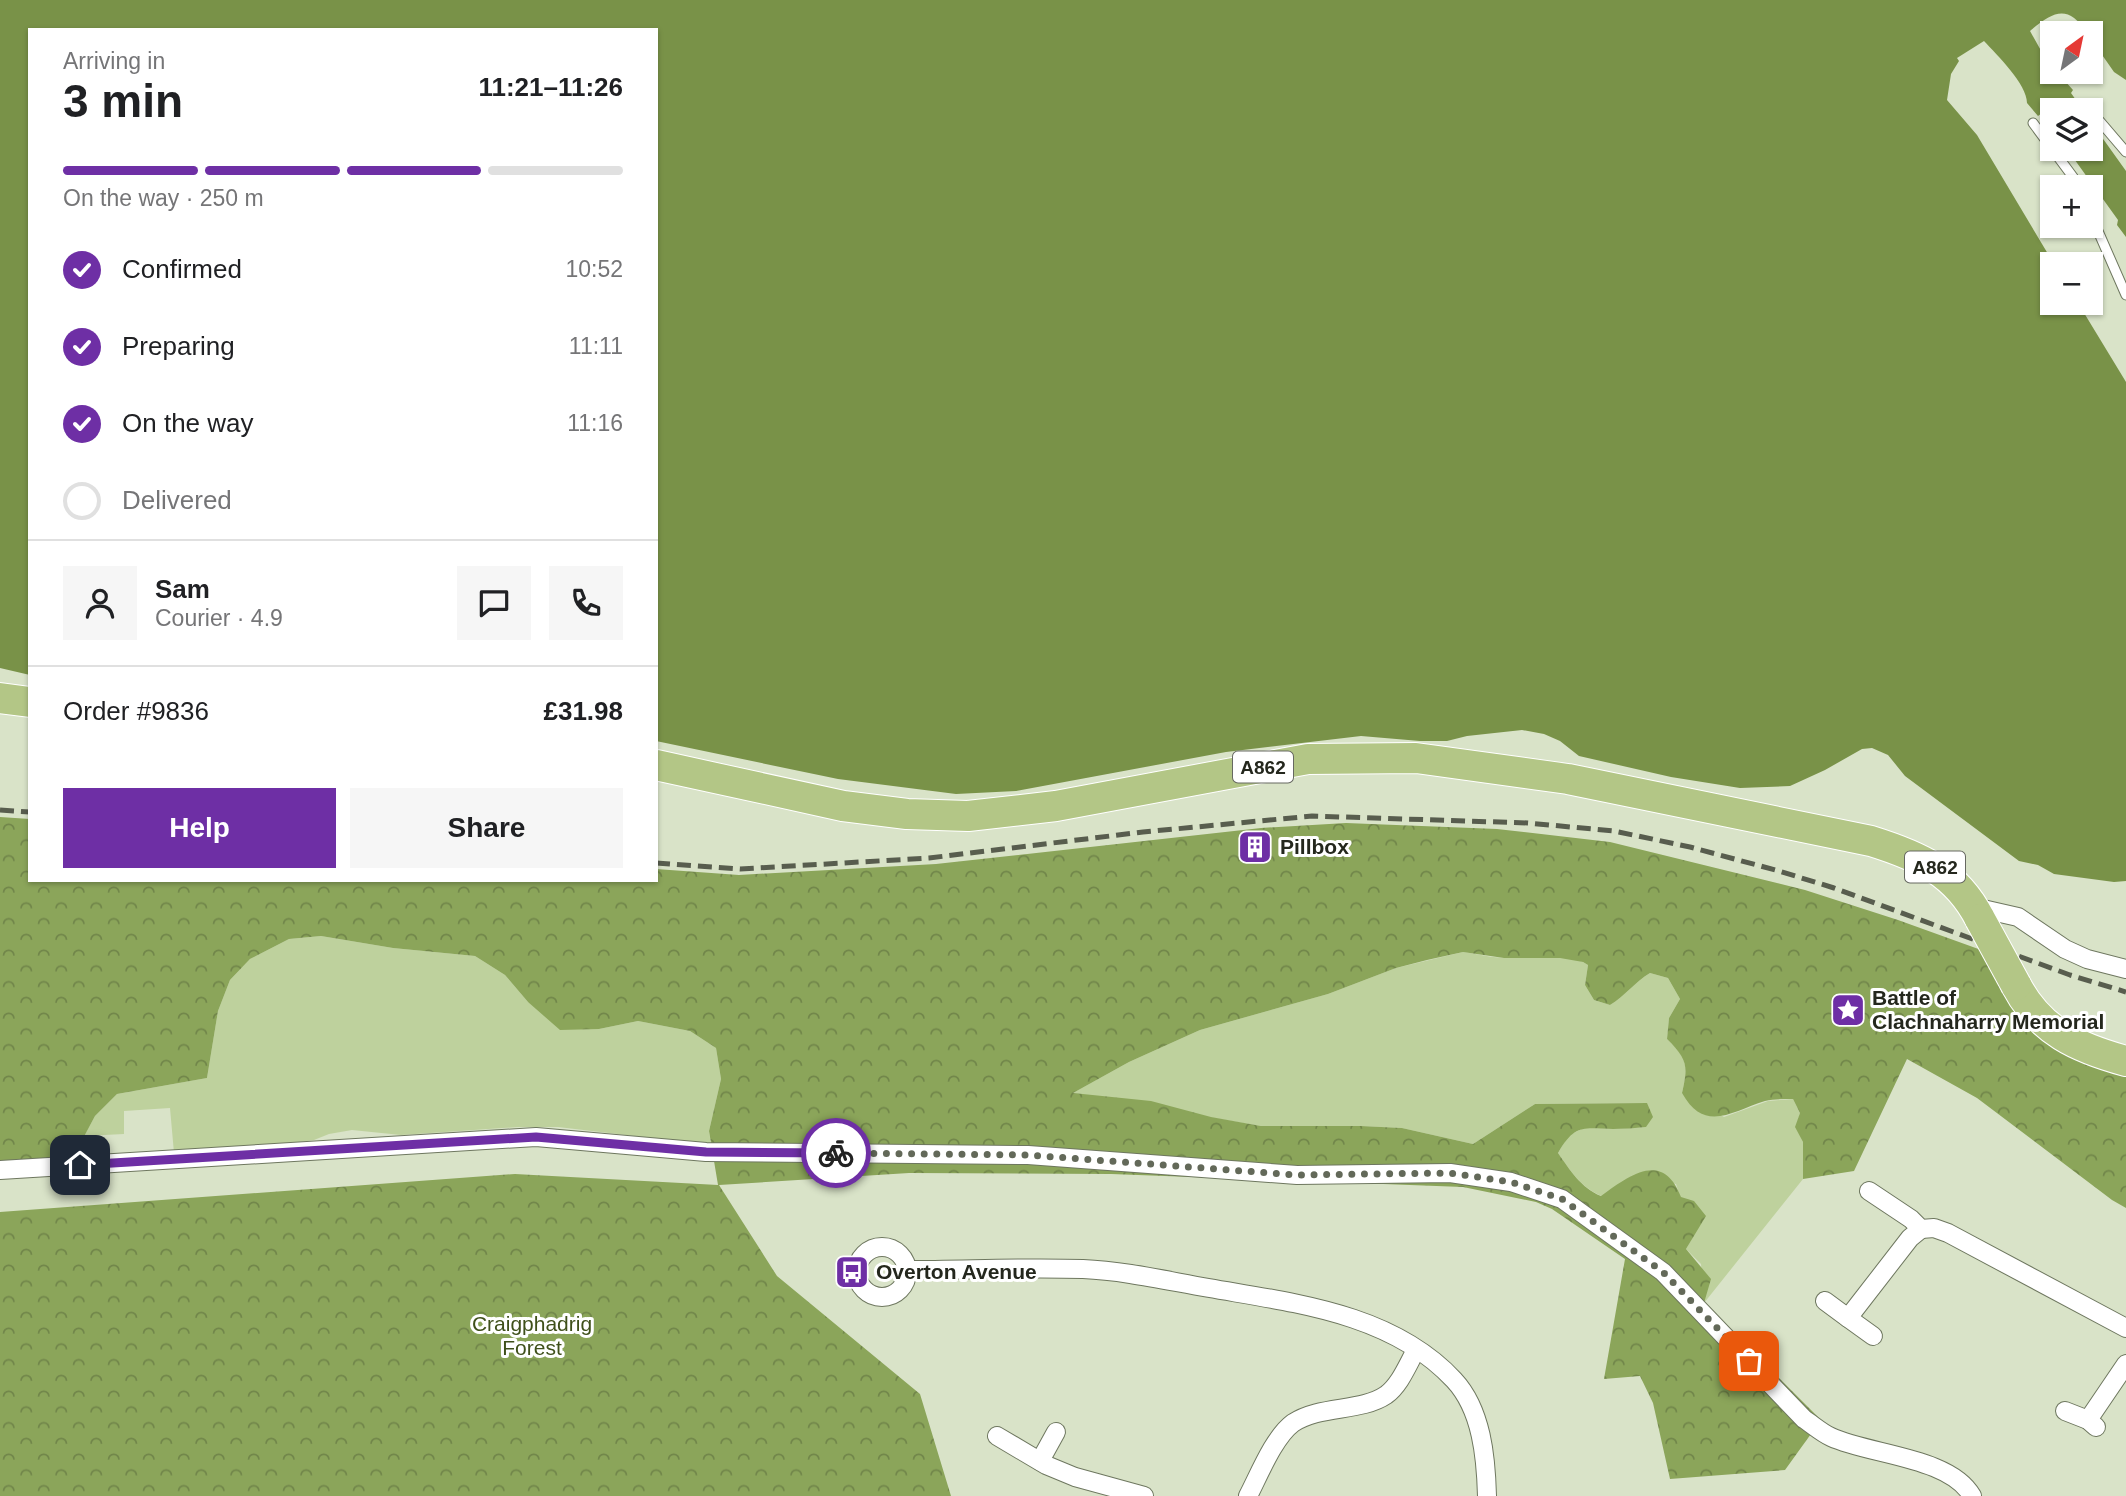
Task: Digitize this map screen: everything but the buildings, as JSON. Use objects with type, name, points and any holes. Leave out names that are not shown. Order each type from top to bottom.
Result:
[{"type":"main road","points":[[0,698],[28,702]]},
{"type":"main road","name":"A862","points":[[658,765],[843,806],[906,814],[968,816],[1056,806],[1308,759],[1416,758],[1568,779],[1871,841],[1908,852],[1951,879],[1977,913],[2023,998],[2039,1017],[2059,1035],[2079,1046],[2126,1061]]},
{"type":"street","points":[[1977,913],[2018,917],[2065,949],[2087,959],[2126,969]]},
{"type":"street","points":[[0,1170],[536,1137],[706,1152],[1028,1155],[1297,1175],[1450,1173],[1511,1182],[1562,1199],[1663,1272],[1804,1419],[1830,1437],[1950,1473],[1966,1486],[1972,1496]]},
{"type":"street","points":[[1869,1191],[1911,1219],[1921,1229]]},
{"type":"street","points":[[1848,1318],[1910,1237],[1921,1229],[1934,1228],[2126,1328]]},
{"type":"street","points":[[907,1270],[1084,1269],[1124,1273],[1314,1307],[1390,1334],[1416,1350],[1456,1382],[1470,1406],[1480,1432],[1486,1466],[1487,1496]]},
{"type":"street","points":[[1825,1301],[1873,1336]]},
{"type":"street","points":[[1248,1496],[1268,1457],[1292,1424],[1304,1417],[1374,1400],[1387,1394],[1416,1350]]},
{"type":"street","points":[[2066,1411],[2092,1424],[2126,1364]]},
{"type":"street","points":[[1041,1461],[1056,1432]]},
{"type":"street","points":[[997,1436],[1075,1477],[1144,1496]]},
{"type":"lane","points":[[2033,123],[2072,175]]},
{"type":"lane","points":[[2103,125],[2126,152]]},
{"type":"lane","points":[[2101,238],[2126,295]]},
{"type":"shaded area","points":[[0,0],[2126,0],[2126,80],[2114,72],[2104,58],[2104,21],[2076,21],[2067,14],[2060,14],[2040,21],[2030,31],[2040,49],[2040,84],[2068,84],[2073,90],[2071,93],[2075,98],[2040,98],[2038,116],[2027,103],[2026,95],[2017,79],[1984,41],[1957,58],[1959,61],[1951,74],[1947,100],[1977,135],[2047,252],[2040,252],[2040,315],[2085,315],[2126,382],[2126,881],[2114,882],[2054,874],[2038,865],[2019,861],[1905,776],[1888,755],[1872,748],[1862,749],[1790,786],[1740,788],[1671,777],[1579,756],[1560,741],[1544,734],[1522,730],[1447,741],[1361,736],[1226,752],[1016,791],[956,794],[838,779],[658,741],[658,28],[28,28],[28,675],[0,668]]},
{"type":"shaded area","points":[[2103,139],[2126,171],[2126,237],[2103,199],[2103,175],[2086,175],[2076,161],[2103,161]]},
{"type":"shaded area","points":[[321,936],[393,948],[475,956],[505,975],[528,1002],[599,1029],[638,1021],[690,1031],[716,1048],[721,1079],[709,1131],[711,1145],[558,1127],[518,1127],[401,1135],[352,1130],[314,1140],[279,1145],[174,1153],[170,1108],[124,1111],[124,1134],[84,1136],[95,1116],[117,1094],[207,1078],[218,1011],[230,980],[250,959],[289,939]]},
{"type":"shaded area","points":[[1463,952],[1501,958],[1559,957],[1579,961],[1588,965],[1585,985],[1594,1000],[1610,1005],[1650,973],[1668,978],[1680,999],[1669,1018],[1667,1039],[1685,1063],[1682,1093],[1724,1117],[1768,1101],[1793,1099],[1800,1113],[1796,1127],[1803,1142],[1803,1179],[1704,1303],[1701,1264],[1686,1249],[1693,1237],[1676,1184],[1630,1177],[1602,1196],[1582,1183],[1558,1153],[1568,1136],[1585,1127],[1646,1127],[1647,1103],[1535,1104],[1473,1144],[1402,1128],[1261,1126],[1071,1094],[1129,1062],[1200,1030],[1328,994],[1396,968]]},
{"type":"green space","name":"Craigphadrig Forest","points":[[0,817],[28,819],[28,882],[658,882],[658,869],[739,875],[936,864],[1261,828],[1346,823],[1497,829],[1610,842],[1805,890],[1984,951],[2126,1075],[2126,1208],[1977,1098],[1907,1059],[1854,1171],[1803,1179],[1803,1142],[1795,1127],[1800,1113],[1793,1099],[1765,1101],[1730,1114],[1710,1116],[1691,1106],[1682,1093],[1685,1064],[1679,1052],[1667,1039],[1669,1018],[1680,999],[1668,978],[1650,973],[1610,1005],[1594,1000],[1585,985],[1588,965],[1583,962],[1560,958],[1504,958],[1463,952],[1396,968],[1328,994],[1200,1030],[1129,1062],[1073,1093],[1151,1101],[1211,1117],[1261,1126],[1402,1128],[1473,1144],[1535,1104],[1647,1103],[1653,1117],[1646,1127],[1580,1130],[1569,1137],[1558,1153],[1582,1183],[1601,1196],[1634,1175],[1655,1170],[1665,1174],[1674,1183],[1681,1197],[1694,1201],[1706,1216],[1686,1249],[1711,1279],[1704,1303],[1821,1420],[1785,1470],[1670,1479],[1653,1403],[1640,1376],[1604,1379],[1625,1259],[1552,1209],[1536,1202],[1463,1187],[1111,1174],[909,1173],[719,1185],[777,1276],[920,1394],[951,1496],[0,1496],[0,1212],[515,1174],[718,1185],[709,1131],[721,1079],[716,1048],[690,1031],[638,1021],[599,1029],[560,1030],[528,1002],[505,975],[475,956],[393,948],[321,936],[289,939],[250,959],[230,980],[218,1011],[207,1078],[117,1094],[95,1116],[72,1159],[0,1163]]},
{"type":"railway","points":[[0,810],[28,812]]},
{"type":"railway","points":[[658,863],[740,869],[929,858],[1143,832],[1312,816],[1528,823],[1614,831],[1690,847],[1779,871],[1834,888],[2070,975],[2126,992]]},
{"type":"way so far","points":[[836,1153],[1028,1155],[1297,1175],[1450,1173],[1511,1182],[1562,1199],[1663,1272],[1749,1361]]},
{"type":"place","name":"Pillbox","points":[[1255,847]]},
{"type":"place","name":"Battle of Clachnaharry Memorial","points":[[1848,1010]]},
{"type":"place","name":"Overton Avenue","points":[[852,1272]]},
{"type":"route","points":[[80,1165],[536,1137],[706,1152],[836,1153]]}]
